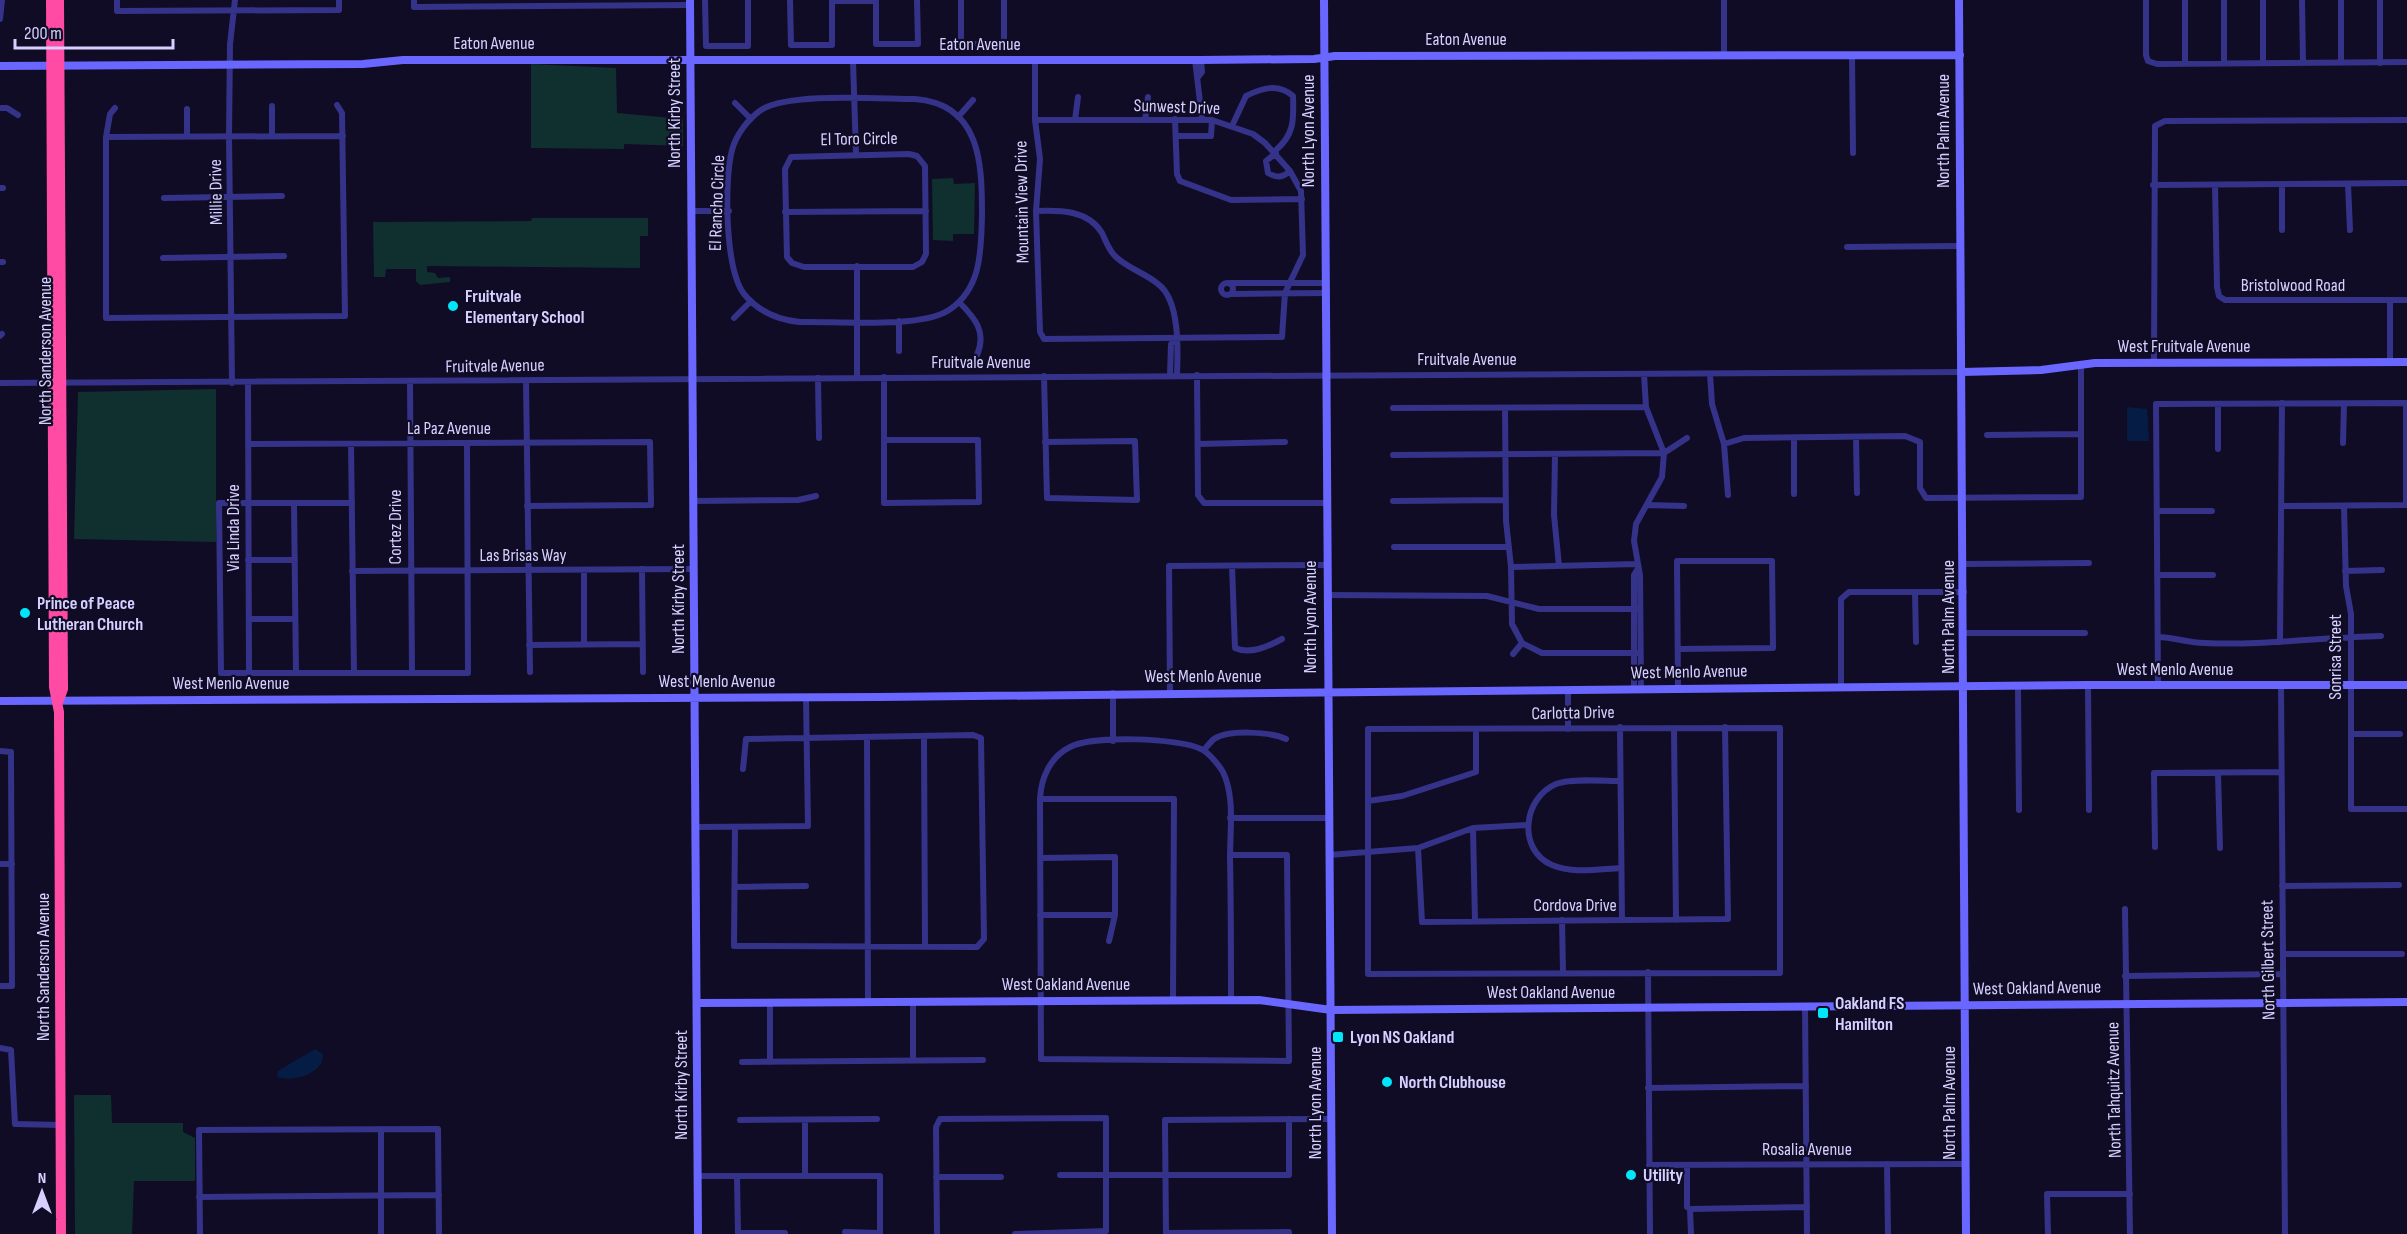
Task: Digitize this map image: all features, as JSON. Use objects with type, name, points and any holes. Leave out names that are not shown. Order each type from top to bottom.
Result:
[{"type":"highway","name":"North Sanderson Avenue","points":[[51,0],[55,66],[57,383],[62,545],[63,689],[58,700]]},
{"type":"highway","name":"North Sanderson Avenue","points":[[55,66],[59,0]]},
{"type":"highway","name":"North Sanderson Avenue","points":[[57,383],[53,509],[54,689],[58,700],[61,1234]]},
{"type":"highway","points":[[53,509],[57,512],[58,541],[62,545]]},
{"type":"street","points":[[1,19],[2,0]]},
{"type":"street","points":[[117,0],[117,11],[339,10],[339,0]]},
{"type":"street","name":"Millie Drive","points":[[232,383],[230,65],[235,0]]},
{"type":"street","points":[[705,0],[706,46],[748,46],[748,0]]},
{"type":"street","points":[[790,0],[791,45],[832,45],[832,1],[876,0],[876,44],[918,44],[917,0]]},
{"type":"street","points":[[961,0],[961,44],[1004,44],[1004,0]]},
{"type":"street","name":"North Lyon Avenue","points":[[1324,0],[1332,1234]]},
{"type":"street","points":[[1724,0],[1724,56]]},
{"type":"street","name":"North Palm Avenue","points":[[1959,0],[1959,246],[1965,686],[1966,1234]]},
{"type":"street","points":[[2146,0],[2148,61],[2185,64],[2407,62]]},
{"type":"street","points":[[2185,0],[2185,64]]},
{"type":"street","points":[[2224,0],[2224,63]]},
{"type":"street","points":[[2263,0],[2263,63]]},
{"type":"street","points":[[2302,0],[2303,63]]},
{"type":"street","points":[[2341,0],[2341,63]]},
{"type":"street","points":[[2380,0],[2380,63]]},
{"type":"street","points":[[414,3],[690,2]]},
{"type":"street","name":"North Kirby Street","points":[[690,2],[698,1234]]},
{"type":"street","points":[[1852,55],[1853,153]]},
{"type":"street","name":"Eaton Avenue","points":[[0,66],[230,65],[541,59],[690,62],[1960,55]]},
{"type":"street","name":"Mountain View Drive","points":[[1035,60],[1035,120],[1040,159],[1036,211],[1040,332],[1046,340],[1176,339]]},
{"type":"street","points":[[1198,60],[1195,72],[1198,76],[1202,119]]},
{"type":"street","points":[[853,61],[856,154]]},
{"type":"street","points":[[1232,126],[1246,96],[1268,88],[1286,90],[1293,96],[1292,126],[1287,140],[1266,161],[1268,173],[1275,177],[1284,176],[1290,171]]},
{"type":"street","points":[[1075,120],[1078,97]]},
{"type":"street","points":[[1145,120],[1148,98]]},
{"type":"street","name":"El Rancho Circle","points":[[855,99],[928,100],[958,117],[972,136],[981,160],[982,174],[980,260],[973,283],[959,302],[949,310],[924,320],[787,321],[768,313],[751,301],[737,281],[730,262],[729,168],[733,150],[751,118],[772,105],[792,100],[855,99]]},
{"type":"street","points":[[958,117],[973,100]]},
{"type":"street","points":[[735,104],[751,118]]},
{"type":"street","points":[[115,108],[110,114],[106,137],[106,318],[345,316],[343,136],[342,113],[337,105]]},
{"type":"street","points":[[272,106],[272,136]]},
{"type":"street","points":[[0,108],[7,108],[18,115]]},
{"type":"street","points":[[187,109],[187,136]]},
{"type":"street","name":"Sunwest Drive","points":[[1035,120],[1212,120],[1253,134],[1275,152],[1290,171],[1301,191],[1303,255],[1285,293],[1282,337],[1176,339]]},
{"type":"street","points":[[1175,120],[1177,174],[1180,181],[1231,200],[1302,200]]},
{"type":"street","points":[[1176,136],[1211,136],[1212,120]]},
{"type":"street","points":[[2154,363],[2155,126],[2165,121],[2407,120]]},
{"type":"street","points":[[106,137],[343,136]]},
{"type":"street","name":"El Toro Circle","points":[[856,154],[909,154],[923,160],[926,254],[922,262],[913,267],[804,267],[792,263],[787,257],[785,169],[791,157],[856,154]]},
{"type":"street","points":[[2153,185],[2407,183]]},
{"type":"street","name":"Bristolwood Road","points":[[2215,184],[2217,286],[2219,296],[2225,300],[2407,300]]},
{"type":"street","points":[[2282,184],[2282,231]]},
{"type":"street","points":[[2348,184],[2350,230]]},
{"type":"street","points":[[165,198],[282,196]]},
{"type":"street","points":[[1036,211],[1060,210],[1087,218],[1100,231],[1113,255],[1136,272],[1160,285],[1168,295],[1174,309],[1176,339],[1171,344],[1174,375]]},
{"type":"street","points":[[692,211],[729,211]]},
{"type":"street","points":[[785,212],[926,211]]},
{"type":"street","points":[[1847,247],[1959,246]]},
{"type":"street","points":[[163,258],[284,256]]},
{"type":"street","points":[[857,266],[857,377]]},
{"type":"street","points":[[1325,283],[1229,283],[1223,284],[1221,291],[1225,295],[1325,293]]},
{"type":"street","points":[[1229,283],[1233,287],[1231,294]]},
{"type":"street","points":[[1302,294],[1303,283]]},
{"type":"street","points":[[2390,300],[2390,362]]},
{"type":"street","points":[[734,318],[751,301]]},
{"type":"street","points":[[959,302],[980,327],[980,347],[976,355]]},
{"type":"street","points":[[899,321],[899,351]]},
{"type":"street","name":"West Fruitvale Avenue","points":[[1962,372],[2154,363],[2407,362]]},
{"type":"street","points":[[1724,444],[1744,438],[1915,438],[1921,446],[1922,494],[1932,499],[2080,497],[2081,365]]},
{"type":"street","name":"Fruitvale Avenue","points":[[0,383],[1962,372]]},
{"type":"street","points":[[1637,689],[1637,609],[1634,575],[1637,567],[1634,541],[1636,524],[1662,477],[1664,453],[1646,407],[1644,374]]},
{"type":"street","points":[[1710,374],[1712,404],[1724,444],[1728,495]]},
{"type":"street","points":[[1197,375],[1198,495],[1204,503],[1326,502]]},
{"type":"street","points":[[1044,376],[1045,442],[1047,498],[1137,500],[1135,441],[1045,442]]},
{"type":"street","points":[[884,377],[884,440],[884,503],[979,502],[978,440],[884,440]]},
{"type":"street","points":[[818,378],[819,438]]},
{"type":"street","points":[[526,381],[530,672]]},
{"type":"street","name":"Cortez Drive","points":[[410,382],[412,673]]},
{"type":"street","name":"Via Linda Drive","points":[[248,383],[249,673]]},
{"type":"street","points":[[2158,685],[2156,404],[2406,403],[2406,505],[2281,506]]},
{"type":"street","points":[[2218,404],[2218,449]]},
{"type":"street","points":[[2280,642],[2282,404]]},
{"type":"street","points":[[2343,404],[2343,443]]},
{"type":"street","points":[[1393,408],[1646,407]]},
{"type":"street","points":[[1505,408],[1506,500],[1513,630],[1522,644],[1542,653],[1637,653]]},
{"type":"street","points":[[1988,435],[2080,434]]},
{"type":"street","points":[[1856,437],[1857,493]]},
{"type":"street","points":[[1393,455],[1664,453],[1687,438]]},
{"type":"street","points":[[1794,438],[1794,494]]},
{"type":"street","name":"La Paz Avenue","points":[[248,444],[650,442],[651,505],[527,506]]},
{"type":"street","points":[[1198,444],[1284,442]]},
{"type":"street","points":[[352,503],[219,503],[221,673],[468,673],[467,443]]},
{"type":"street","points":[[351,444],[354,673]]},
{"type":"street","points":[[1555,454],[1554,515],[1558,566]]},
{"type":"street","points":[[694,501],[798,500],[816,496]]},
{"type":"street","points":[[1393,501],[1506,500]]},
{"type":"street","points":[[294,503],[296,673]]},
{"type":"street","points":[[1648,505],[1684,506]]},
{"type":"street","name":"Sonrisa Street","points":[[2343,506],[2345,571],[2351,614],[2349,636],[2351,809],[2407,809]]},
{"type":"street","points":[[2157,511],[2212,510]]},
{"type":"street","points":[[1394,547],[1509,547]]},
{"type":"street","points":[[248,560],[295,560]]},
{"type":"street","points":[[1678,649],[1773,648],[1772,561],[1677,561],[1678,689]]},
{"type":"street","points":[[1964,564],[2090,563]]},
{"type":"street","points":[[1170,693],[1169,566],[1326,565]]},
{"type":"street","points":[[1232,566],[1235,648],[1241,650],[1268,647],[1282,639]]},
{"type":"street","points":[[1511,567],[1637,567]]},
{"type":"street","points":[[642,569],[643,672]]},
{"type":"street","name":"Las Brisas Way","points":[[352,571],[694,569]]},
{"type":"street","points":[[584,570],[584,644]]},
{"type":"street","points":[[2345,571],[2382,570]]},
{"type":"street","points":[[2157,575],[2213,575]]},
{"type":"street","points":[[1841,687],[1841,599],[1849,592],[1964,592]]},
{"type":"street","points":[[1915,592],[1916,642]]},
{"type":"street","points":[[1327,596],[1487,596],[1539,609],[1637,609]]},
{"type":"street","points":[[249,619],[295,619]]},
{"type":"street","points":[[1964,633],[2085,633]]},
{"type":"street","points":[[2158,637],[2174,637],[2201,643],[2280,642],[2349,636],[2380,636]]},
{"type":"street","points":[[529,645],[642,644]]},
{"type":"street","points":[[1513,654],[1522,644]]},
{"type":"street","points":[[2088,685],[2089,810]]},
{"type":"street","name":"West Menlo Avenue","points":[[0,700],[695,698],[2088,685],[2407,685]]},
{"type":"street","name":"North Gilbert Street","points":[[2281,685],[2285,1234]]},
{"type":"street","points":[[2018,686],[2019,810]]},
{"type":"street","points":[[1568,690],[1568,729]]},
{"type":"street","points":[[1113,693],[1113,741]]},
{"type":"street","points":[[696,827],[808,826],[806,697]]},
{"type":"street","points":[[1620,728],[1622,920]]},
{"type":"street","points":[[1674,728],[1676,920]]},
{"type":"street","name":"Cordova Drive","points":[[1418,848],[1422,921],[1728,919],[1725,728]]},
{"type":"street","name":"Carlotta Drive","points":[[1368,801],[1368,729],[1780,728],[1780,972],[1648,972]]},
{"type":"street","points":[[1476,729],[1476,772],[1401,796],[1368,801],[1368,974],[1648,972],[1650,1234]]},
{"type":"street","points":[[1204,750],[1215,738],[1234,734],[1274,733],[1286,739]]},
{"type":"street","points":[[2350,734],[2400,734]]},
{"type":"street","points":[[735,826],[734,945],[867,944],[977,947],[984,939],[981,738],[924,736],[746,739],[743,769]]},
{"type":"street","points":[[924,736],[926,945]]},
{"type":"street","points":[[867,737],[868,1002]]},
{"type":"street","points":[[1230,855],[1287,855],[1289,1061],[1041,1059],[1040,799],[1043,777],[1049,766],[1070,747],[1088,742],[1113,741],[1183,742],[1204,750],[1222,770],[1230,794],[1230,855],[1232,1000]]},
{"type":"street","points":[[0,752],[11,752],[12,864],[12,986],[0,986]]},
{"type":"street","points":[[2155,847],[2154,773],[2281,772]]},
{"type":"street","points":[[2218,773],[2220,848]]},
{"type":"street","points":[[1620,781],[1556,784],[1540,796],[1531,809],[1527,825],[1532,846],[1549,864],[1567,870],[1621,868]]},
{"type":"street","points":[[1040,799],[1173,799],[1173,1000]]},
{"type":"street","points":[[1230,818],[1329,818]]},
{"type":"street","points":[[1329,855],[1418,848],[1473,828],[1527,825]]},
{"type":"street","points":[[1473,828],[1475,921]]},
{"type":"street","points":[[1040,858],[1115,857],[1115,915],[1109,941]]},
{"type":"street","points":[[0,864],[12,864]]},
{"type":"street","points":[[2282,886],[2399,885]]},
{"type":"street","points":[[735,887],[806,886]]},
{"type":"street","name":"North Tahquitz Avenue","points":[[2126,909],[2130,1234]]},
{"type":"street","points":[[1040,915],[1115,915]]},
{"type":"street","points":[[1562,920],[1563,972]]},
{"type":"street","points":[[2283,954],[2402,954]]},
{"type":"street","points":[[2126,976],[2283,974]]},
{"type":"street","name":"West Oakland Avenue","points":[[697,1003],[1259,1000],[1331,1010],[2407,1002]]},
{"type":"street","points":[[770,1002],[770,1062]]},
{"type":"street","points":[[913,1002],[913,1060]]},
{"type":"street","points":[[1805,1006],[1807,1164],[1804,1207],[1807,1234]]},
{"type":"street","points":[[0,1048],[11,1050],[15,1124],[61,1125]]},
{"type":"street","points":[[742,1062],[983,1060]]},
{"type":"street","points":[[1648,1088],[1806,1086]]},
{"type":"street","points":[[937,1234],[936,1127],[940,1119],[1106,1118],[1106,1231],[1015,1234]]},
{"type":"street","points":[[740,1120],[877,1119]]},
{"type":"street","points":[[1060,1175],[1289,1175],[1289,1119]]},
{"type":"street","points":[[1289,1233],[1166,1234],[1165,1120],[1332,1119]]},
{"type":"street","points":[[805,1120],[806,1176]]},
{"type":"street","points":[[381,1129],[381,1234]]},
{"type":"street","points":[[200,1234],[200,1130],[438,1129],[439,1234]]},
{"type":"street","points":[[1887,1164],[1888,1234]]},
{"type":"street","name":"Rosalia Avenue","points":[[1649,1165],[1966,1164]]},
{"type":"street","points":[[1687,1165],[1690,1234]]},
{"type":"street","points":[[698,1176],[880,1176],[880,1233],[844,1232]]},
{"type":"street","points":[[737,1176],[738,1233],[785,1233]]},
{"type":"street","points":[[936,1177],[1001,1177]]},
{"type":"street","points":[[2048,1234],[2047,1194],[2130,1194]]},
{"type":"street","points":[[200,1197],[438,1195]]},
{"type":"street","points":[[1690,1209],[1804,1207]]},
{"type":"green space","points":[[531,64],[616,68],[617,113],[683,119],[683,146],[624,144],[624,149],[531,148]]},
{"type":"green space","points":[[953,178],[954,184],[975,183],[974,234],[953,234],[953,241],[933,240],[932,179]]},
{"type":"green space","points":[[532,218],[648,218],[648,236],[640,236],[640,268],[427,266],[427,272],[435,273],[438,278],[450,277],[450,282],[420,285],[416,281],[416,269],[386,269],[385,277],[374,277],[373,222],[531,221]]},
{"type":"green space","points":[[216,389],[216,542],[74,539],[78,392]]},
{"type":"green space","points":[[74,1095],[111,1095],[112,1123],[183,1123],[183,1132],[195,1138],[195,1181],[134,1181],[132,1234],[75,1234]]},
{"type":"water","points":[[2127,407],[2147,409],[2149,441],[2127,441]]},
{"type":"water","points":[[315,1049],[323,1054],[322,1061],[313,1071],[299,1077],[277,1077],[278,1071]]},
{"type":"place","name":"Fruitvale Elementary School","points":[[453,306]]},
{"type":"place","name":"Prince of Peace Lutheran Church","points":[[25,613]]},
{"type":"place","name":"Oakland FS Hamilton","points":[[1823,1013]]},
{"type":"place","name":"Lyon NS Oakland","points":[[1338,1037]]},
{"type":"place","name":"North Clubhouse","points":[[1387,1082]]},
{"type":"place","name":"Utility","points":[[1631,1175]]}]
